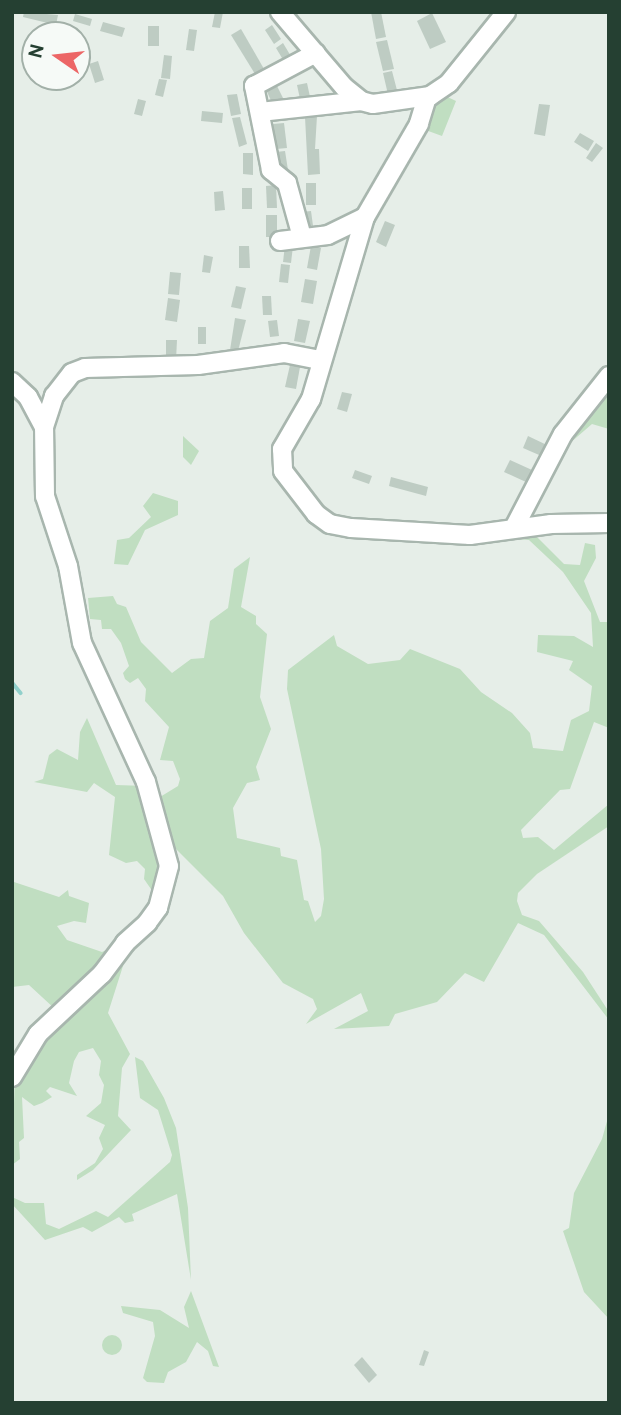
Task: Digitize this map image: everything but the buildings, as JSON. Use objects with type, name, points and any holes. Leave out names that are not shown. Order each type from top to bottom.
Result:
[{"type":"street","points":[[280,12],[360,101]]},
{"type":"street","points":[[260,112],[360,101],[396,103],[427,97],[449,83],[506,12]]},
{"type":"street","points":[[302,237],[287,183],[271,170],[254,90],[257,82],[316,53]]},
{"type":"street","points":[[427,97],[419,124],[365,217],[320,360],[311,399],[280,461],[287,481],[316,514],[330,524],[390,531],[470,535],[514,528],[609,523]]},
{"type":"street","points":[[280,241],[328,235],[365,217]]},
{"type":"street","points":[[12,1077],[38,1034],[102,974],[153,915],[165,890],[169,866],[146,782],[82,643],[68,566],[45,496],[44,427],[54,396],[72,373],[85,368],[198,365],[284,353],[320,360]]},
{"type":"street","points":[[514,528],[563,434],[609,376]]},
{"type":"street","points":[[12,382],[28,397],[44,427]]},
{"type":"green space","points":[[439,93],[456,101],[442,136],[420,128]]},
{"type":"green space","points":[[609,381],[609,429],[592,424],[570,443],[565,436]]},
{"type":"green space","points":[[183,436],[199,451],[191,465],[183,457]]},
{"type":"green space","points":[[153,493],[178,501],[178,515],[145,530],[128,565],[114,564],[117,540],[129,538],[151,517],[143,506]]},
{"type":"green space","points":[[533,533],[564,564],[580,565],[585,543],[595,545],[596,558],[584,581],[600,622],[608,622],[609,617],[609,728],[594,722],[570,789],[560,790],[521,830],[523,838],[538,837],[554,850],[609,804],[609,826],[537,874],[518,893],[517,901],[522,915],[539,921],[583,972],[609,1012],[609,1020],[544,935],[518,923],[484,982],[465,973],[437,1002],[395,1014],[389,1026],[334,1029],[368,1011],[361,993],[306,1024],[317,1009],[313,999],[283,983],[244,933],[223,896],[170,843],[160,797],[178,786],[180,779],[173,761],[160,760],[169,727],[145,701],[146,689],[138,678],[130,683],[125,679],[123,673],[129,666],[121,643],[111,629],[102,629],[101,620],[90,619],[88,598],[113,596],[117,604],[126,607],[141,642],[172,673],[191,659],[204,658],[210,621],[228,608],[234,569],[250,557],[241,607],[256,616],[256,624],[267,634],[260,697],[271,729],[256,767],[260,780],[247,783],[233,808],[237,838],[280,848],[281,856],[297,860],[304,900],[308,901],[315,922],[321,916],[324,899],[321,849],[287,689],[288,670],[334,635],[337,646],[368,664],[400,660],[410,649],[460,669],[481,692],[512,713],[530,733],[533,748],[563,751],[571,720],[589,711],[592,686],[569,670],[573,661],[537,652],[538,635],[574,636],[593,647],[591,613],[563,572],[529,540],[492,537]]},
{"type":"green space","points":[[87,718],[116,785],[146,786],[166,854],[153,892],[144,879],[145,869],[137,861],[126,863],[109,855],[115,797],[94,783],[87,792],[34,782],[43,779],[49,755],[57,749],[78,760],[80,732]]},
{"type":"green space","points":[[14,882],[59,897],[68,890],[69,896],[89,903],[86,923],[74,921],[57,926],[67,940],[102,952],[121,943],[55,1009],[29,985],[12,987]]},
{"type":"green space","points":[[130,944],[108,1013],[130,1054],[122,1068],[118,1116],[131,1130],[93,1170],[77,1180],[77,1175],[95,1163],[103,1149],[99,1138],[105,1125],[86,1116],[101,1103],[104,1085],[99,1075],[101,1061],[93,1048],[79,1052],[69,1083],[77,1096],[50,1087],[46,1091],[52,1097],[34,1106],[22,1097],[24,1138],[19,1142],[20,1159],[12,1165],[15,1073]]},
{"type":"green space","points":[[135,1057],[143,1061],[164,1098],[176,1128],[188,1208],[191,1280],[177,1194],[132,1214],[134,1221],[125,1223],[119,1217],[92,1232],[83,1227],[45,1240],[12,1204],[12,1197],[25,1203],[44,1203],[46,1224],[59,1229],[96,1211],[108,1217],[170,1162],[172,1155],[158,1110],[140,1098]]},
{"type":"green space","points":[[609,1114],[609,1319],[584,1292],[563,1231],[569,1228],[574,1193],[602,1139]]},
{"type":"green space","points":[[191,1291],[219,1367],[213,1366],[208,1351],[197,1342],[186,1362],[168,1372],[164,1383],[147,1382],[143,1378],[155,1336],[153,1322],[123,1313],[121,1306],[160,1310],[189,1328],[184,1307]]},
{"type":"green space","points":[[108,1335],[116,1335],[122,1345],[116,1355],[108,1355],[102,1349],[102,1341]]},
{"type":"waterway","points":[[12,682],[21,693]]}]
